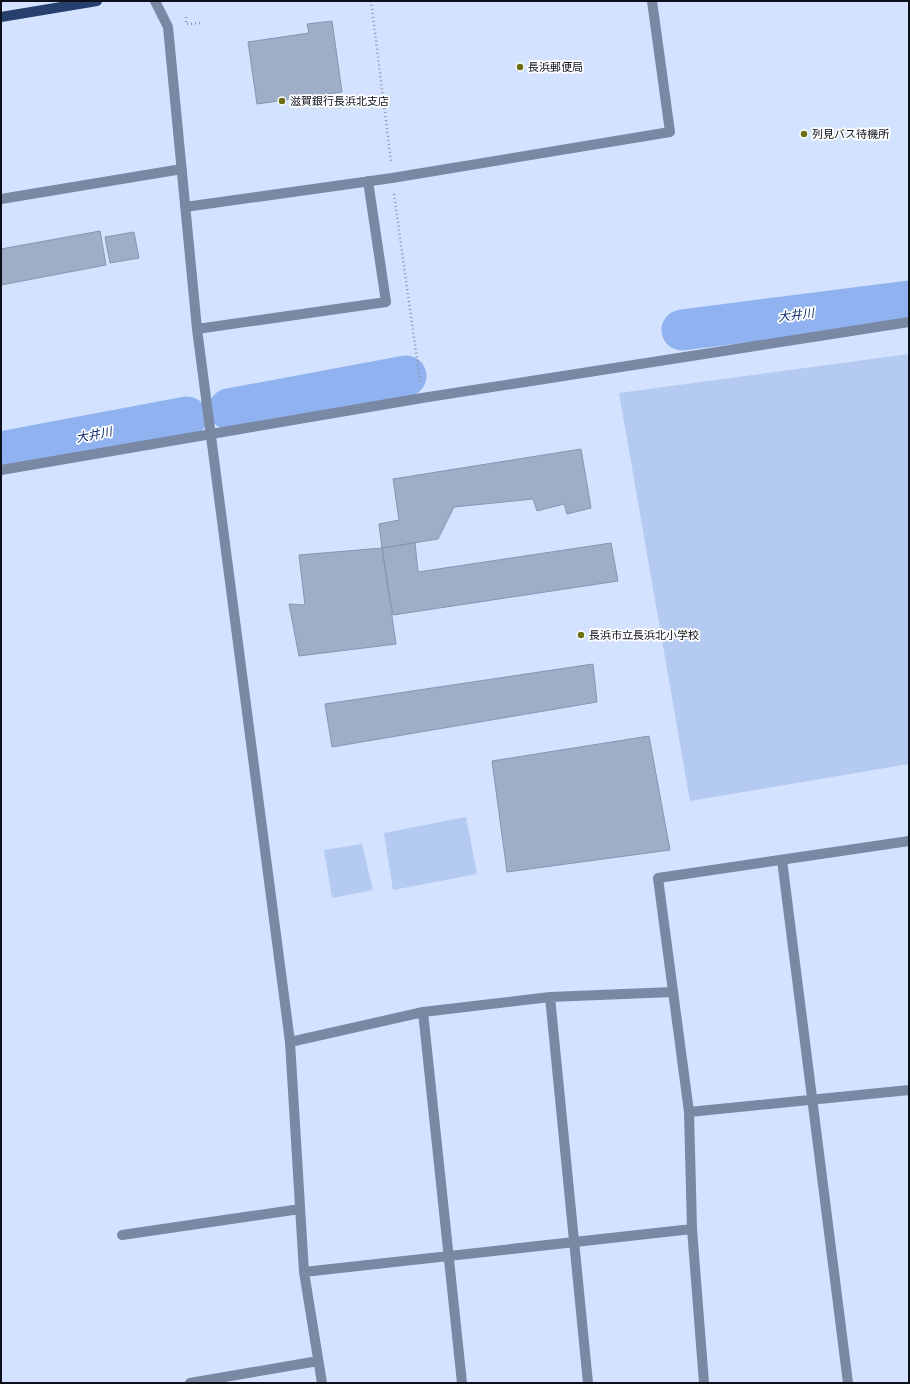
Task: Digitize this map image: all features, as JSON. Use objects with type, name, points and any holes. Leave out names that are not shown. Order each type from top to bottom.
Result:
[{"type":"main road","points":[[1,17],[97,1]]},
{"type":"street","points":[[155,1],[168,27],[197,329],[290,1042],[304,1272],[322,1383]]},
{"type":"street","points":[[185,206],[392,178],[670,132],[652,1]]},
{"type":"street","points":[[1,199],[182,169]]},
{"type":"street","points":[[197,329],[386,302],[368,181]]},
{"type":"street","points":[[1,470],[422,398],[909,322]]},
{"type":"street","points":[[704,1383],[692,1229],[688,1112],[658,878],[909,841]]},
{"type":"street","points":[[782,860],[848,1383]]},
{"type":"street","points":[[290,1042],[423,1012],[550,997],[673,992]]},
{"type":"street","points":[[550,997],[588,1383]]},
{"type":"street","points":[[423,1012],[462,1383]]},
{"type":"street","points":[[688,1112],[909,1090]]},
{"type":"street","points":[[122,1235],[300,1209]]},
{"type":"street","points":[[304,1272],[692,1229]]},
{"type":"street","points":[[190,1383],[318,1361]]},
{"type":"path","points":[[371,1],[392,178],[422,398]]},
{"type":"path","points":[[186,17],[186,24],[201,23]]},
{"type":"shaded area","points":[[909,354],[909,764],[690,801],[619,393]]},
{"type":"shaded area","points":[[466,817],[477,874],[393,890],[384,833]]},
{"type":"shaded area","points":[[362,844],[373,890],[332,898],[324,850]]},
{"type":"building","points":[[332,21],[342,92],[257,104],[248,42],[309,33],[307,24]]},
{"type":"building","points":[[100,231],[106,265],[1,285],[1,249]]},
{"type":"building","points":[[134,232],[139,258],[110,263],[105,237]]},
{"type":"building","points":[[581,449],[591,508],[567,514],[564,504],[537,511],[533,499],[454,507],[438,539],[382,548],[379,524],[399,520],[393,479]]},
{"type":"building","points":[[415,543],[418,572],[611,543],[618,581],[393,615],[382,548]]},
{"type":"building","points":[[382,548],[396,644],[299,656],[289,604],[305,605],[299,555]]},
{"type":"building","points":[[593,664],[597,702],[332,747],[325,704]]},
{"type":"building","points":[[649,736],[670,850],[507,872],[492,761]]},
{"type":"waterway","name":"大井川","points":[[682,330],[909,301]]},
{"type":"waterway","name":"大井川","points":[[229,409],[406,376]]},
{"type":"waterway","name":"大井川","points":[[1,452],[187,417]]},
{"type":"place","name":"長浜郵便局","points":[[520,67]]},
{"type":"place","name":"滋賀銀行長浜北支店","points":[[282,101]]},
{"type":"place","name":"列見バス待機所","points":[[804,134]]},
{"type":"place","name":"長浜市立長浜北小学校","points":[[581,635]]}]
